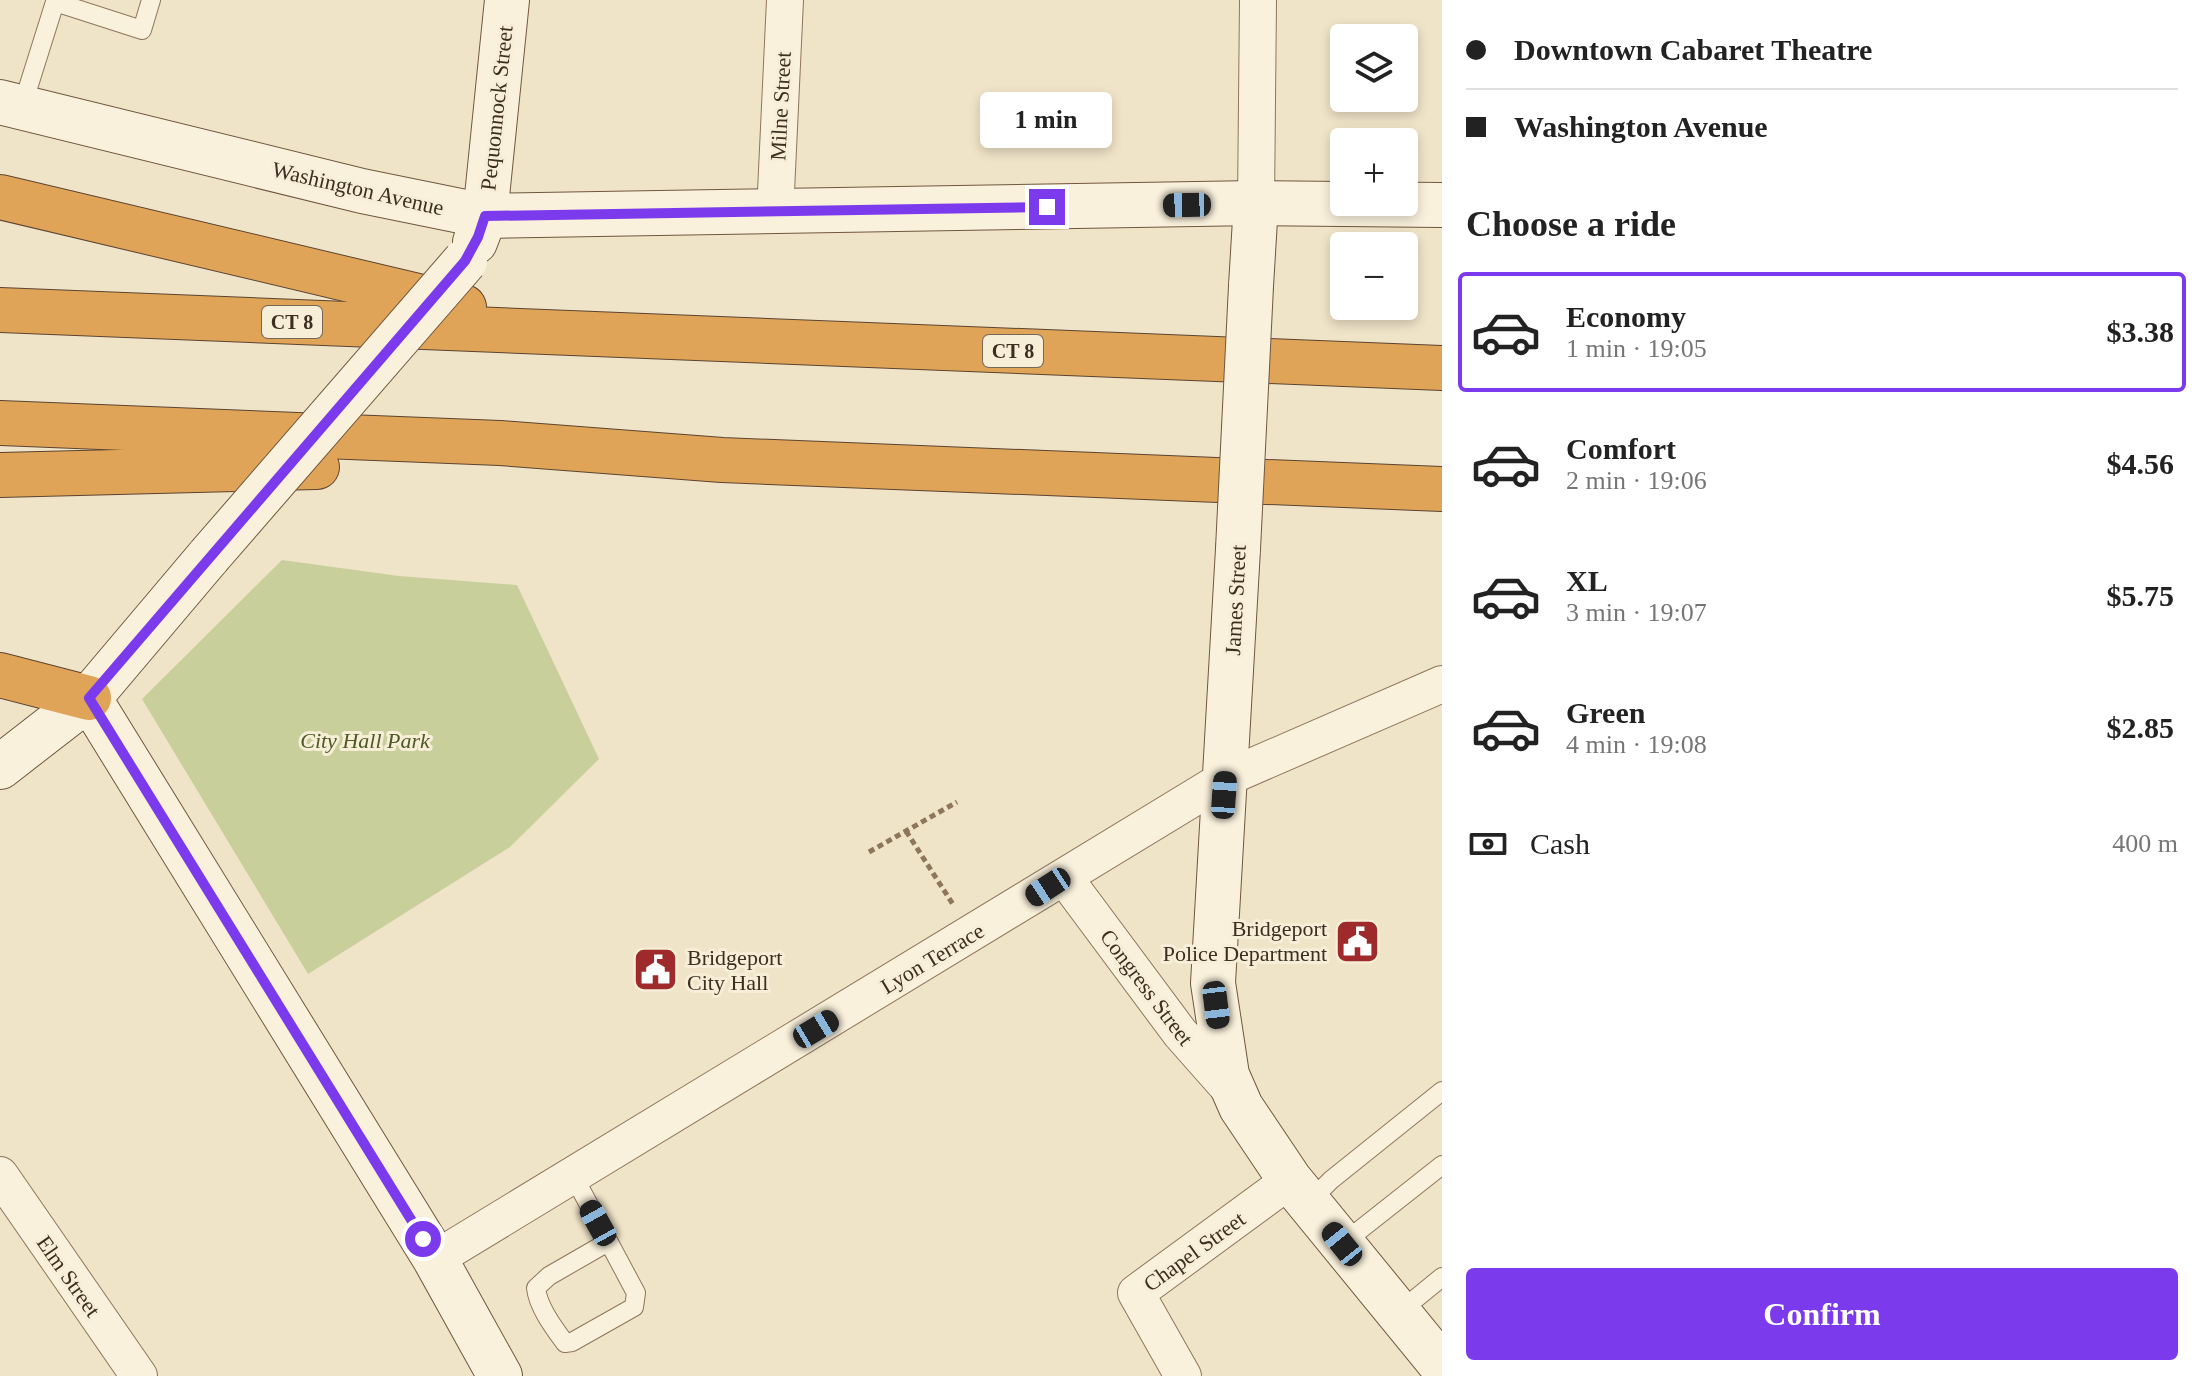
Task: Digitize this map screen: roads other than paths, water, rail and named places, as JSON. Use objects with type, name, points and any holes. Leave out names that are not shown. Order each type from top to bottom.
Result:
[{"type":"highway","points":[[0,197],[365,286],[583,334]]},
{"type":"highway","name":"CT 8","points":[[0,310],[1442,368]]},
{"type":"highway","points":[[0,423],[500,443],[722,460],[1442,489]]},
{"type":"highway","points":[[0,475],[356,466],[599,468],[722,460]]},
{"type":"highway","points":[[0,675],[89,698]]},
{"type":"street","name":"Pequonnock Street","points":[[0,767],[89,698],[465,261],[485,216],[507,0]]},
{"type":"street","name":"Milne Street","points":[[775,213],[785,0]]},
{"type":"street","name":"James Street","points":[[1258,0],[1256,203],[1213,983],[1221,1048],[1234,1094],[1299,1192]]},
{"type":"street","name":"Washington Avenue","points":[[11,105],[362,191],[485,216],[1256,203],[1442,205]]},
{"type":"street","name":"Lyon Terrace","points":[[435,1259],[1226,778],[1439,690]]},
{"type":"street","points":[[89,698],[435,1259],[500,1376]]},
{"type":"street","name":"Congress Street","points":[[1064,877],[1180,1033],[1234,1094]]},
{"type":"street","name":"Elm Street","points":[[0,1175],[139,1376]]},
{"type":"street","points":[[1299,1192],[1442,1366]]},
{"type":"street","name":"Chapel Street","points":[[1183,1376],[1136,1293],[1299,1192]]},
{"type":"lane","points":[[11,105],[55,1],[142,30],[151,0]]},
{"type":"lane","points":[[1299,1192],[1331,1180],[1442,1091]]},
{"type":"lane","points":[[1342,1244],[1442,1165]]},
{"type":"lane","points":[[573,1175],[636,1293],[637,1301],[634,1307],[565,1343],[536,1288],[549,1276],[608,1242]]},
{"type":"lane","points":[[1398,1313],[1442,1277]]},
{"type":"place","name":"Bridgeport Police Department","points":[[1358,941]]},
{"type":"place","name":"Bridgeport City Hall","points":[[656,970]]},
{"type":"park label","name":"City Hall Park","points":[[365,740]]}]
